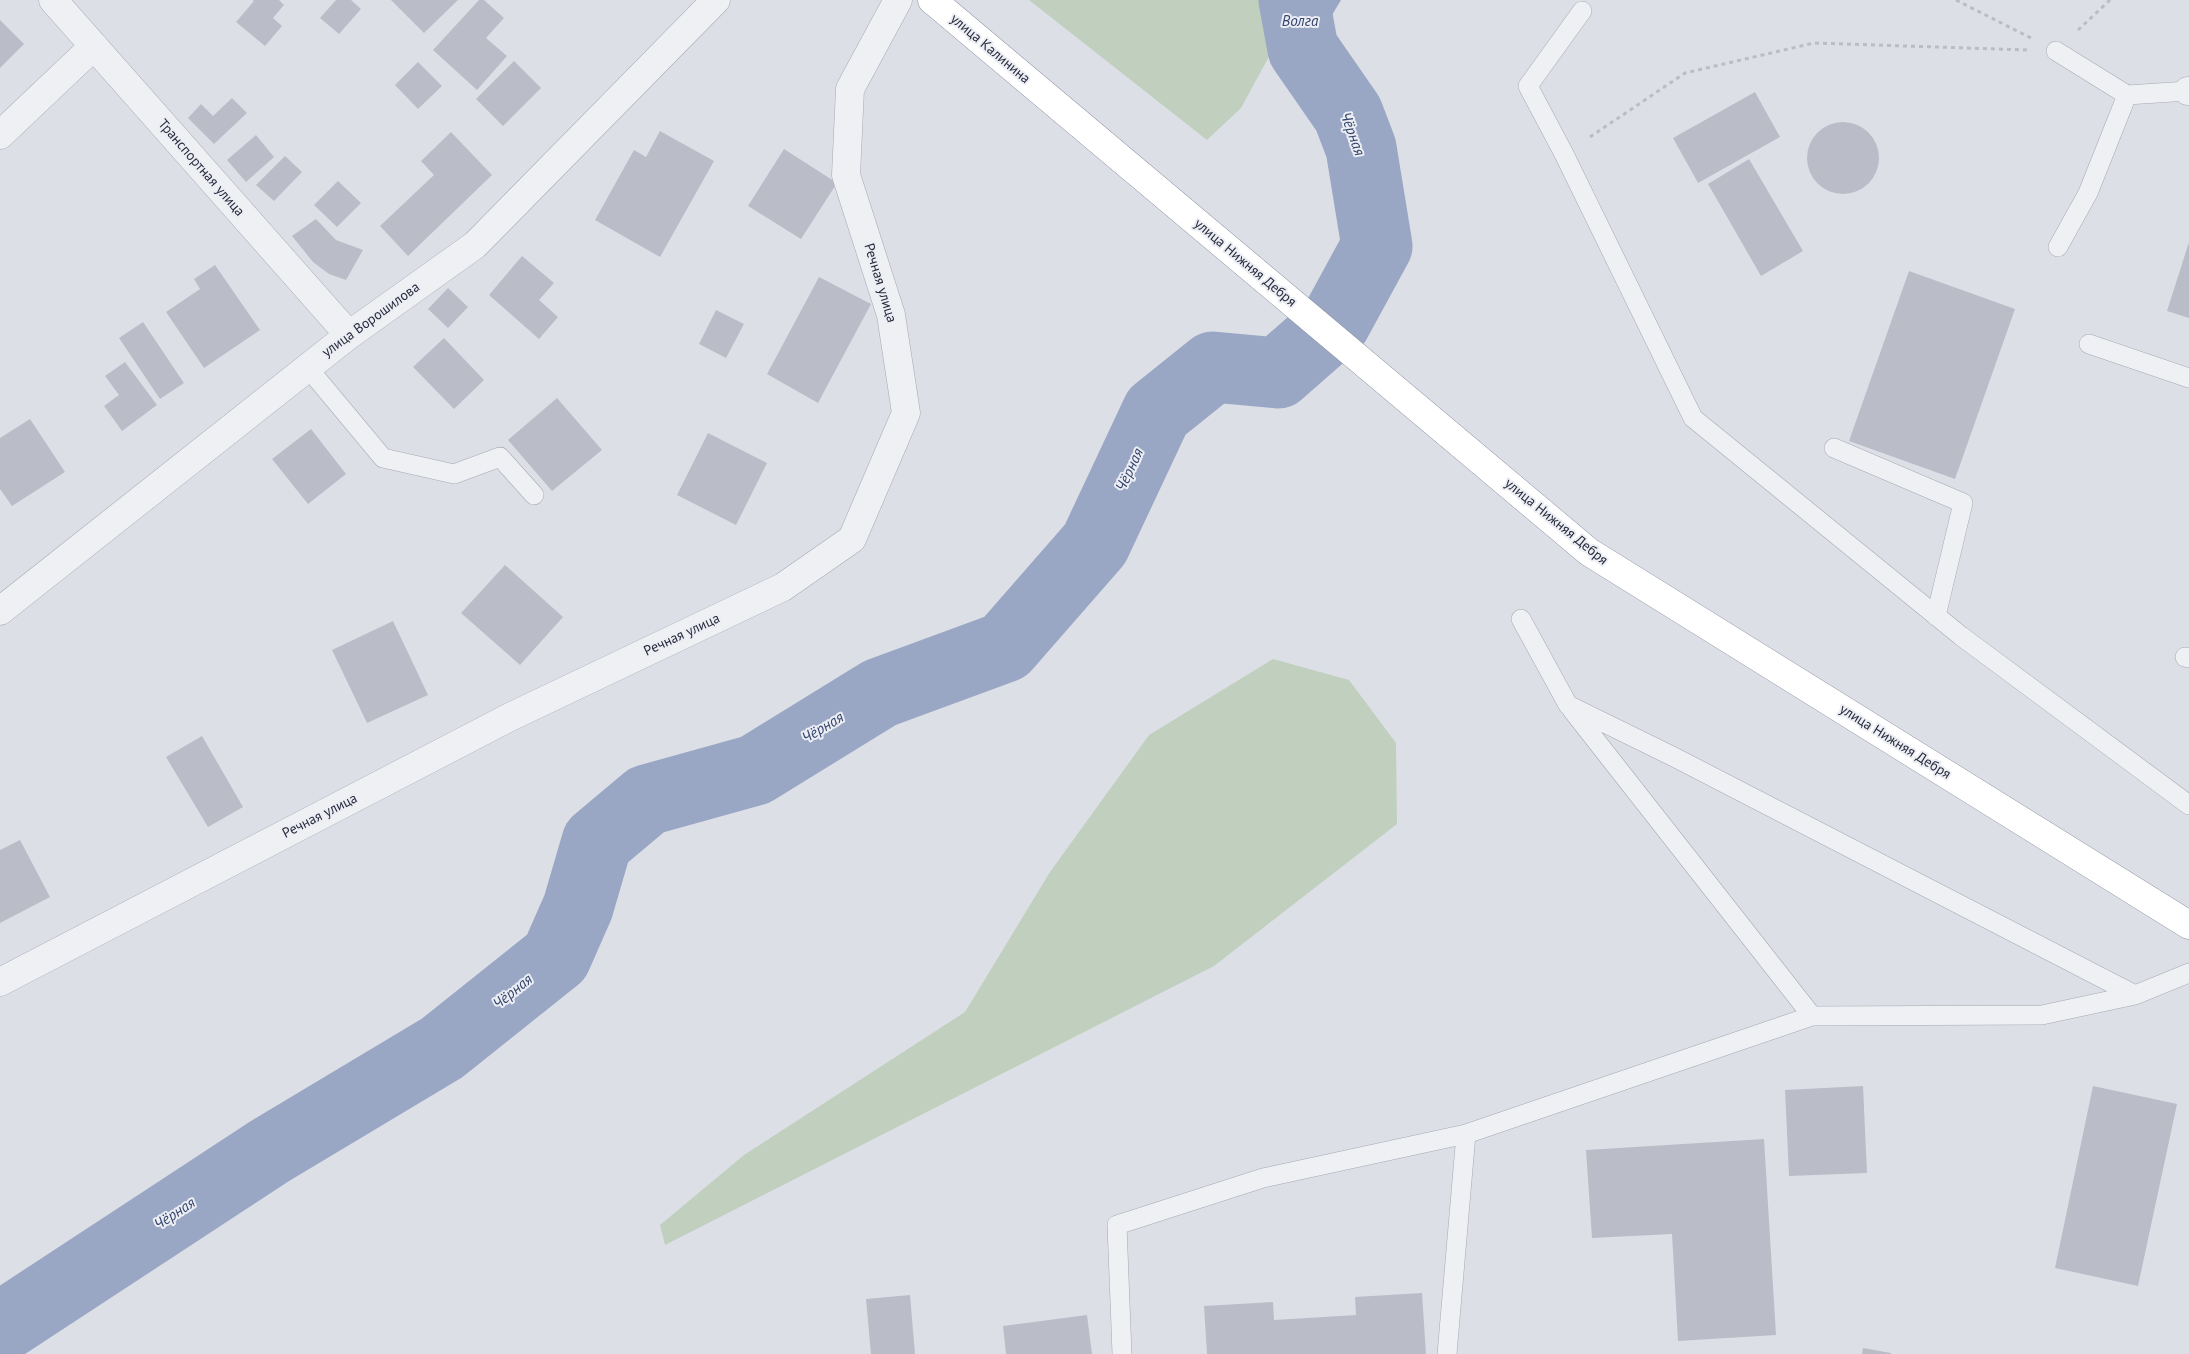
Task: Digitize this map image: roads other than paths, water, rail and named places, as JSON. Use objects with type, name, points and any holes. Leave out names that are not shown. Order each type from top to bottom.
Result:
[{"type":"highway","name":"улица Калинина","points":[[932,0],[1049,98]]},
{"type":"highway","name":"улица Нижняя Дебря","points":[[1049,98],[1589,552],[2189,925]]},
{"type":"street","name":"Транспортная улица","points":[[53,0],[349,335]]},
{"type":"street","name":"улица Ворошилова","points":[[0,611],[349,335],[475,245],[716,0]]},
{"type":"street","name":"Речная улица","points":[[0,982],[510,717],[784,587],[852,539],[906,413],[891,315],[846,175],[850,90],[898,0]]},
{"type":"street","points":[[0,135],[94,46]]},
{"type":"lane","points":[[1582,10],[1528,86],[1564,154],[1693,418],[1936,616],[2189,805]]},
{"type":"lane","points":[[2056,51],[2127,95],[2189,91]]},
{"type":"lane","points":[[2058,247],[2088,193],[2127,95]]},
{"type":"lane","points":[[2089,344],[2189,378]]},
{"type":"lane","points":[[308,368],[383,458],[454,474],[500,457],[534,495]]},
{"type":"lane","points":[[1834,448],[1962,504],[1936,616]]},
{"type":"lane","points":[[1521,619],[1568,705],[1812,1016]]},
{"type":"lane","points":[[1568,705],[1674,757],[2134,995]]},
{"type":"lane","points":[[1122,1354],[1117,1226],[1262,1178],[1466,1134],[1812,1016],[2042,1015],[2134,995],[2189,974]]},
{"type":"lane","points":[[1447,1354],[1466,1134]]},
{"type":"water","name":"Волга","points":[[1274,0],[1341,0],[1323,30],[1303,49],[1278,40]]},
{"type":"waterway","name":"Чёрная","points":[[0,1328],[270,1151],[442,1048],[556,957],[578,907],[597,842],[647,800],[755,770],[880,693],[1005,647],[1095,544],[1157,412],[1213,367],[1278,373],[1335,323],[1377,246],[1361,148],[1348,114],[1303,49],[1294,0]]}]
